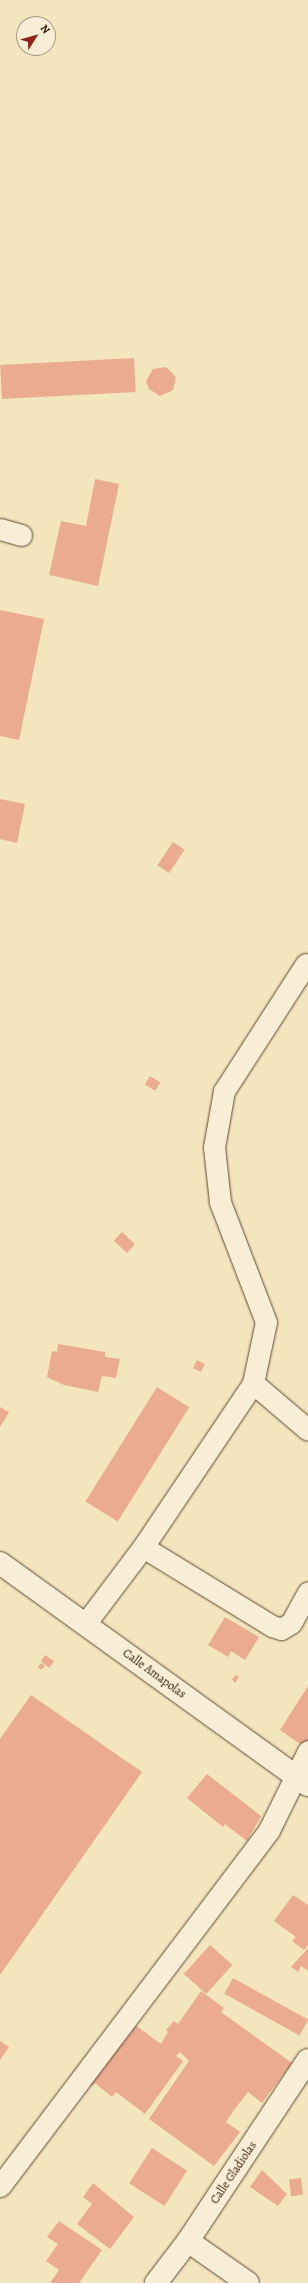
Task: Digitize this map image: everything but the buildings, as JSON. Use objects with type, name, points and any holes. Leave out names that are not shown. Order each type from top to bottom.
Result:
[{"type":"street","name":"Calle Amapolas","points":[[0,1563],[301,1780]]},
{"type":"street","name":"Calle Gladiolas","points":[[156,2283],[301,2088],[308,2060]]},
{"type":"street","points":[[188,2241],[248,2283]]},
{"type":"lane","points":[[0,529],[21,535]]},
{"type":"lane","points":[[85,1624],[143,1547],[253,1383],[266,1322],[220,1202],[214,1147],[224,1091],[306,964]]},
{"type":"lane","points":[[253,1383],[308,1430]]},
{"type":"lane","points":[[143,1547],[272,1626],[282,1629],[291,1623],[308,1592]]},
{"type":"lane","points":[[0,2186],[269,1830],[301,1780],[308,1751]]}]
